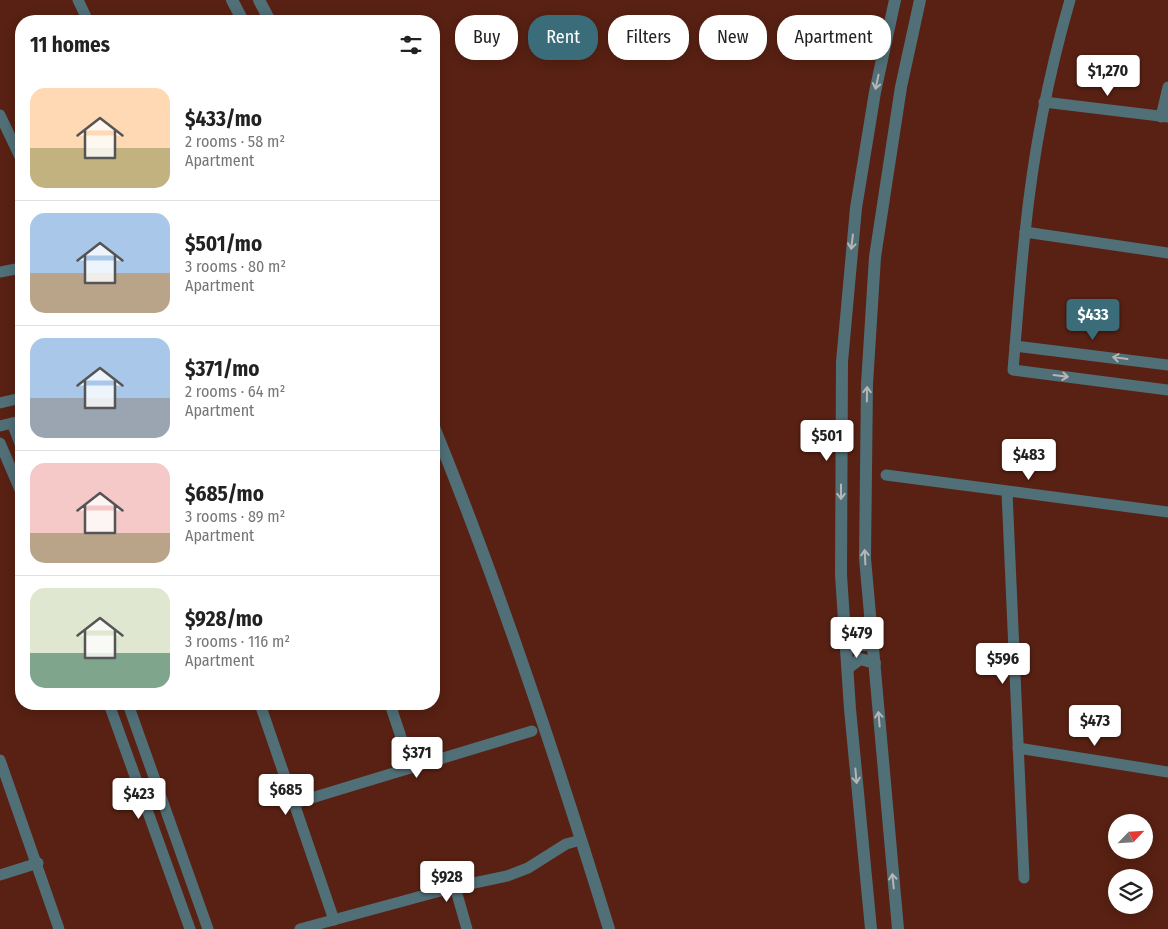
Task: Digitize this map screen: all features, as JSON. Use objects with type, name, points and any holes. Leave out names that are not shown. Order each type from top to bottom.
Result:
[{"type":"street","points":[[78,0],[85,15]]},
{"type":"street","points":[[232,0],[240,15]]},
{"type":"street","points":[[260,0],[267,15]]},
{"type":"street","points":[[871,929],[841,575],[843,336],[856,208],[875,92],[895,0]]},
{"type":"street","points":[[898,929],[872,640],[864,525],[867,384],[875,257],[901,87],[920,0]]},
{"type":"street","points":[[1070,0],[1044,102],[1025,232],[1013,370],[1168,390]]},
{"type":"street","points":[[1044,102],[1165,117],[1168,86]]},
{"type":"street","points":[[0,115],[15,147]]},
{"type":"street","points":[[1025,232],[1168,252]]},
{"type":"street","points":[[0,272],[15,269]]},
{"type":"street","points":[[1015,346],[1168,365]]},
{"type":"street","points":[[0,403],[15,399]]},
{"type":"street","points":[[440,442],[498,590],[581,840],[608,929]]},
{"type":"street","points":[[0,443],[15,477]]},
{"type":"street","points":[[886,475],[1168,512]]},
{"type":"street","points":[[1007,492],[1024,878]]},
{"type":"street","points":[[845,637],[856,646],[865,645],[872,640]]},
{"type":"street","points":[[848,668],[860,659],[875,663]]},
{"type":"street","points":[[111,710],[190,929]]},
{"type":"street","points":[[130,710],[208,929]]},
{"type":"street","points":[[262,710],[334,920]]},
{"type":"street","points":[[392,710],[411,767]]},
{"type":"street","points":[[295,803],[532,731]]},
{"type":"street","points":[[1018,748],[1168,772]]},
{"type":"street","points":[[0,760],[60,929]]},
{"type":"street","points":[[300,929],[518,872],[553,851],[581,840]]},
{"type":"street","points":[[0,875],[38,863]]},
{"type":"street","points":[[455,887],[467,929]]}]
